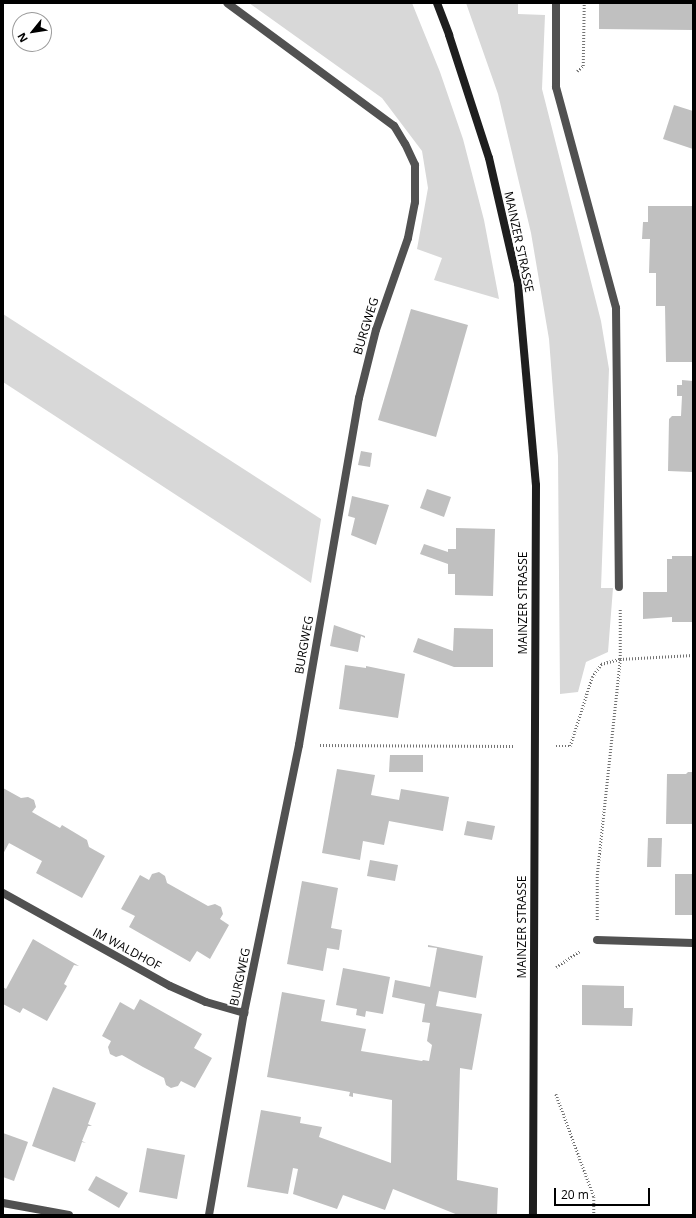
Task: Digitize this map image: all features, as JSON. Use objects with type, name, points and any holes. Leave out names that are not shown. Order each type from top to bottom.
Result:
[{"type":"main road","name":"MAINZER STRASSE","points":[[437,3],[489,158],[518,284],[536,485],[533,1215]]},
{"type":"street","name":"BURGWEG","points":[[209,1215],[244,1013],[299,745],[359,398],[376,330],[408,238],[415,202],[415,166],[405,144],[394,126],[226,3]]},
{"type":"street","points":[[556,3],[556,87],[616,308],[619,587]]},
{"type":"street","name":"IM WALDHOF","points":[[3,892],[91,943],[170,986],[206,1002],[244,1013]]},
{"type":"street","points":[[597,940],[693,943]]},
{"type":"street","points":[[3,1203],[69,1215]]},
{"type":"path","points":[[556,974],[556,966],[597,940],[597,875],[620,659],[619,587]]},
{"type":"path","points":[[299,745],[570,746],[592,676],[601,664],[620,659],[693,655]]},
{"type":"path","points":[[556,1087],[556,1095],[594,1197],[594,1215]]},
{"type":"shaded area","points":[[249,3],[412,3],[440,72],[463,139],[484,220],[499,299],[434,280],[442,258],[417,249],[428,188],[422,151],[382,98]]},
{"type":"shaded area","points":[[466,3],[518,3],[518,14],[545,15],[542,89],[601,321],[609,369],[601,588],[613,588],[608,652],[586,662],[578,692],[560,694],[558,456],[549,339],[531,233],[498,94]]},
{"type":"shaded area","points":[[3,314],[321,519],[311,583],[3,382]]},
{"type":"building","points":[[599,3],[693,3],[693,30],[599,29]]},
{"type":"building","points":[[674,105],[693,111],[693,149],[663,139]]},
{"type":"building","points":[[648,206],[693,206],[693,362],[666,362],[665,306],[656,306],[656,273],[649,273],[650,239],[642,239],[643,222],[648,222]]},
{"type":"building","points":[[411,309],[468,325],[436,437],[378,420]]},
{"type":"building","points":[[682,380],[693,381],[693,472],[668,471],[669,419],[672,416],[681,416],[682,396],[677,396],[677,385],[682,385]]},
{"type":"building","points":[[361,451],[372,453],[370,467],[358,465]]},
{"type":"building","points":[[427,489],[451,497],[444,517],[420,508]]},
{"type":"building","points":[[352,496],[389,505],[376,545],[351,535],[355,518],[348,516]]},
{"type":"building","points":[[456,528],[495,529],[493,596],[455,595],[455,574],[448,574],[448,564],[420,554],[424,544],[448,552],[448,549],[456,549]]},
{"type":"building","points":[[672,556],[693,556],[693,622],[672,622],[672,617],[643,619],[643,592],[667,592],[667,559],[672,559]]},
{"type":"building","points":[[334,625],[365,636],[365,638],[361,636],[358,652],[330,646]]},
{"type":"building","points":[[454,628],[493,629],[493,667],[454,667],[413,652],[418,638],[453,651]]},
{"type":"building","points":[[345,665],[366,668],[366,666],[405,674],[398,718],[339,709]]},
{"type":"building","points":[[390,755],[423,755],[423,772],[389,772]]},
{"type":"building","points":[[337,769],[375,775],[371,795],[399,800],[401,789],[449,797],[443,831],[389,821],[384,845],[363,841],[360,860],[322,853]]},
{"type":"building","points":[[688,772],[693,772],[693,824],[666,824],[667,774],[686,774]]},
{"type":"building","points":[[3,788],[21,798],[28,797],[34,800],[36,807],[32,812],[60,828],[62,825],[87,840],[89,847],[105,856],[82,898],[36,873],[42,861],[9,843],[3,854]]},
{"type":"building","points":[[467,821],[495,826],[492,840],[464,835]]},
{"type":"building","points":[[648,838],[662,838],[661,867],[647,867]]},
{"type":"building","points":[[370,860],[398,865],[395,881],[367,876]]},
{"type":"building","points":[[159,872],[165,876],[167,883],[208,906],[215,904],[221,907],[223,914],[220,919],[229,925],[210,959],[197,951],[190,962],[129,927],[135,916],[121,909],[140,875],[149,880],[152,874]]},
{"type":"building","points":[[675,874],[693,874],[693,915],[675,915]]},
{"type":"building","points":[[302,881],[338,888],[331,928],[342,930],[339,950],[327,948],[323,971],[287,964]]},
{"type":"building","points":[[33,939],[79,966],[74,965],[64,984],[67,986],[47,1021],[23,1008],[20,1013],[3,1004],[3,987],[6,989]]},
{"type":"building","points":[[428,945],[483,956],[476,998],[439,991],[436,1006],[482,1014],[472,1070],[460,1068],[457,1180],[498,1188],[497,1215],[458,1215],[393,1189],[385,1210],[343,1195],[337,1209],[293,1194],[298,1169],[293,1168],[288,1194],[247,1187],[261,1110],[301,1117],[300,1123],[322,1127],[319,1137],[391,1163],[392,1100],[353,1093],[353,1097],[349,1096],[350,1092],[267,1077],[282,992],[325,1000],[321,1021],[366,1029],[361,1051],[429,1061],[432,1045],[427,1041],[430,1023],[422,1022],[425,1004],[392,997],[395,980],[430,987],[437,948],[428,947]]},
{"type":"building","points":[[343,968],[390,977],[383,1014],[366,1011],[365,1017],[356,1015],[357,1009],[336,1005]]},
{"type":"building","points":[[582,985],[624,986],[624,1008],[633,1008],[632,1026],[582,1025]]},
{"type":"building","points":[[140,999],[202,1034],[194,1048],[212,1058],[195,1088],[181,1081],[178,1086],[171,1088],[166,1085],[164,1078],[122,1055],[116,1057],[110,1054],[108,1047],[111,1041],[102,1036],[120,1002],[134,1010]]},
{"type":"building","points":[[53,1087],[96,1103],[88,1124],[92,1126],[88,1126],[82,1141],[86,1143],[82,1142],[75,1162],[32,1146]]},
{"type":"building","points":[[3,1133],[28,1142],[14,1181],[3,1177]]},
{"type":"building","points":[[147,1148],[185,1155],[177,1199],[139,1192]]},
{"type":"building","points":[[96,1176],[128,1193],[119,1208],[88,1190]]}]
